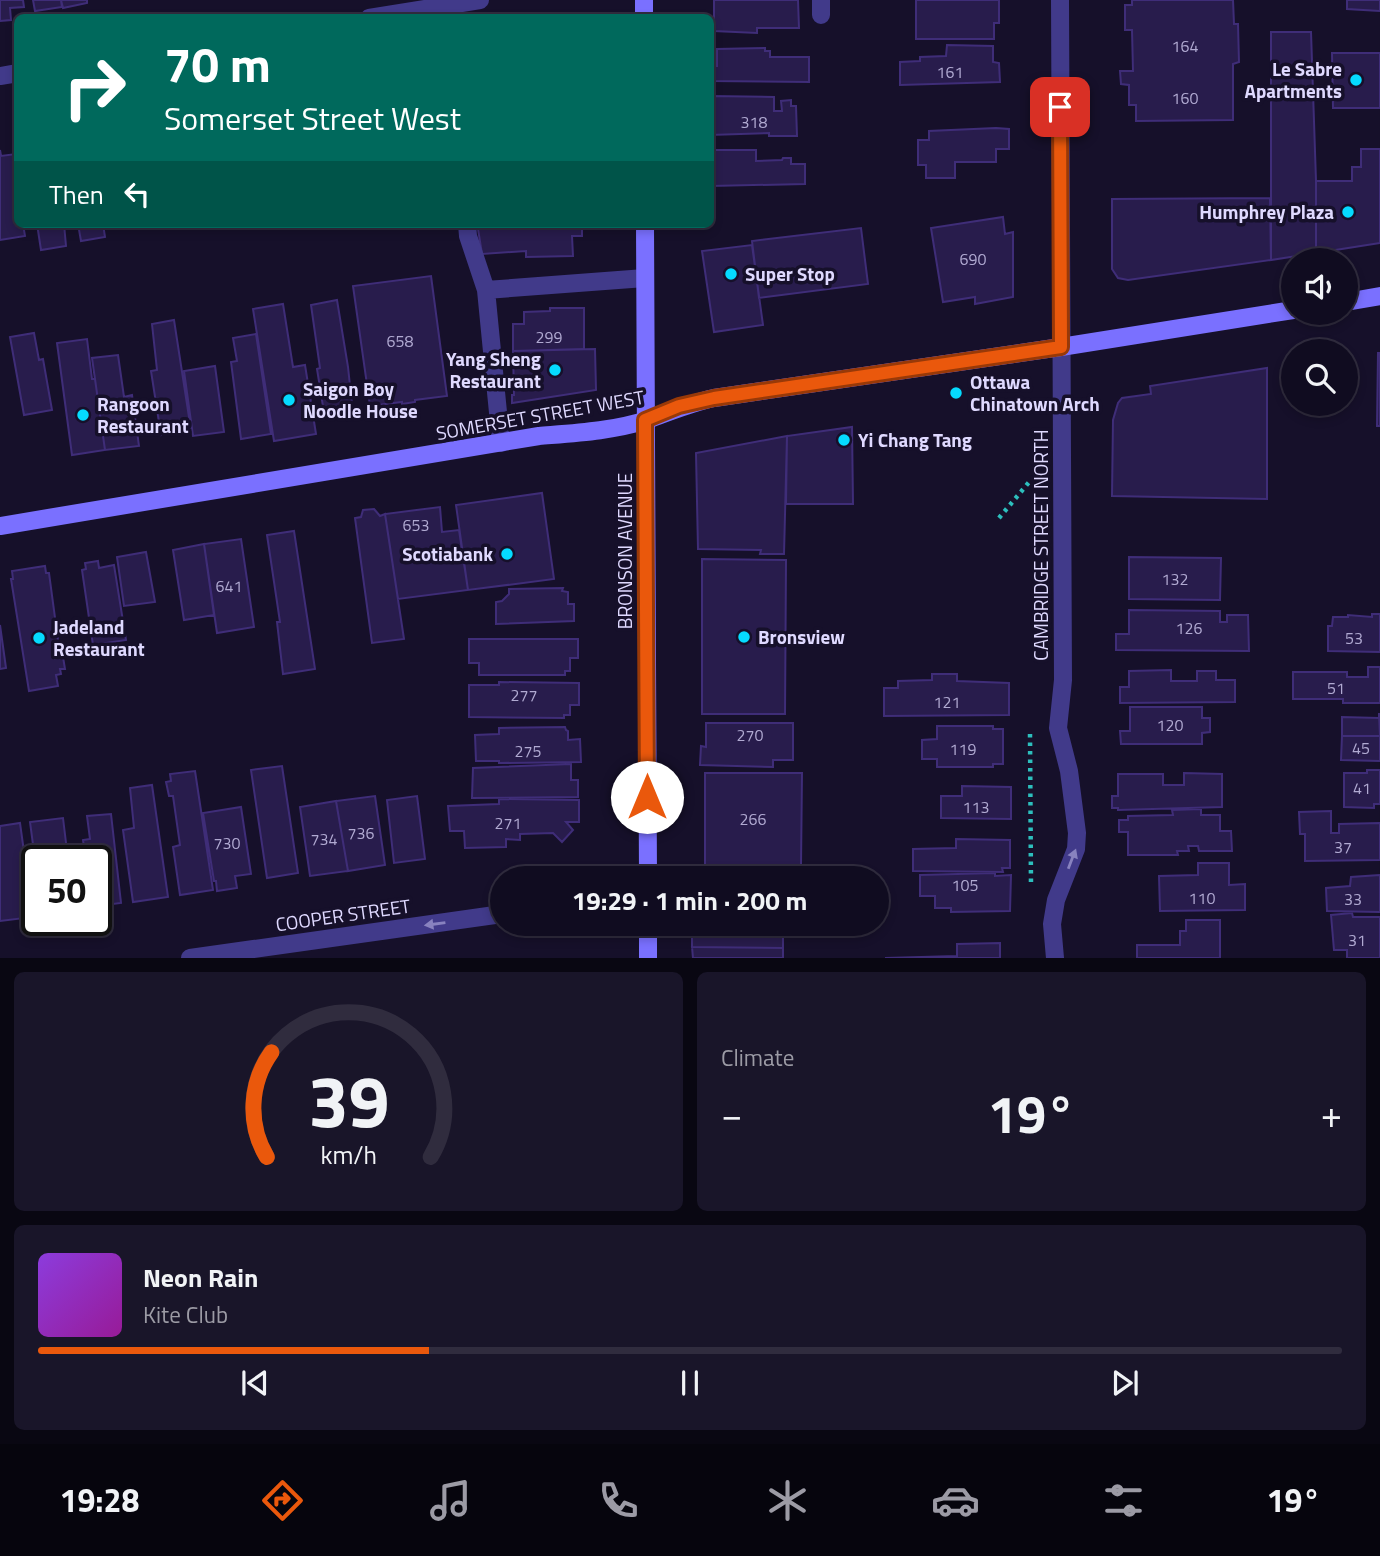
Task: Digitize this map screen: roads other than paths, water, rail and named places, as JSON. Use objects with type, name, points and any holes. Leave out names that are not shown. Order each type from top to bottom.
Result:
[{"type":"main road","name":"BRONSON AVENUE","points":[[645,228],[648,866]]},
{"type":"main road","points":[[1358,300],[1380,296]]},
{"type":"main road","name":"SOMERSET STREET WEST","points":[[0,526],[501,443],[598,430],[645,420],[679,406],[714,398],[1281,312]]},
{"type":"main road","points":[[648,936],[648,957]]},
{"type":"street","points":[[394,14],[480,0]]},
{"type":"street","name":"CAMBRIDGE STREET NORTH","points":[[1055,957],[1052,924],[1056,900],[1076,849],[1077,833],[1069,771],[1058,729],[1063,680],[1060,0]]},
{"type":"street","points":[[467,228],[486,290],[501,443]]},
{"type":"street","points":[[486,290],[645,278]]},
{"type":"street","name":"COOPER STREET","points":[[190,957],[490,916]]},
{"type":"place","name":"Le Sabre Apartments","points":[[1356,80]]},
{"type":"place","name":"Humphrey Plaza","points":[[1348,212]]},
{"type":"place","name":"Super Stop","points":[[731,274]]},
{"type":"place","name":"Yang Sheng Restaurant","points":[[555,370]]},
{"type":"place","name":"Ottawa Chinatown Arch","points":[[956,393]]},
{"type":"place","name":"Saigon Boy Noodle House","points":[[289,400]]},
{"type":"place","name":"Rangoon Restaurant","points":[[83,415]]},
{"type":"place","name":"Yi Chang Tang","points":[[844,440]]},
{"type":"place","name":"Scotiabank","points":[[507,554]]},
{"type":"place","name":"Bronsview","points":[[744,637]]},
{"type":"place","name":"Jadeland Restaurant","points":[[39,638]]}]
